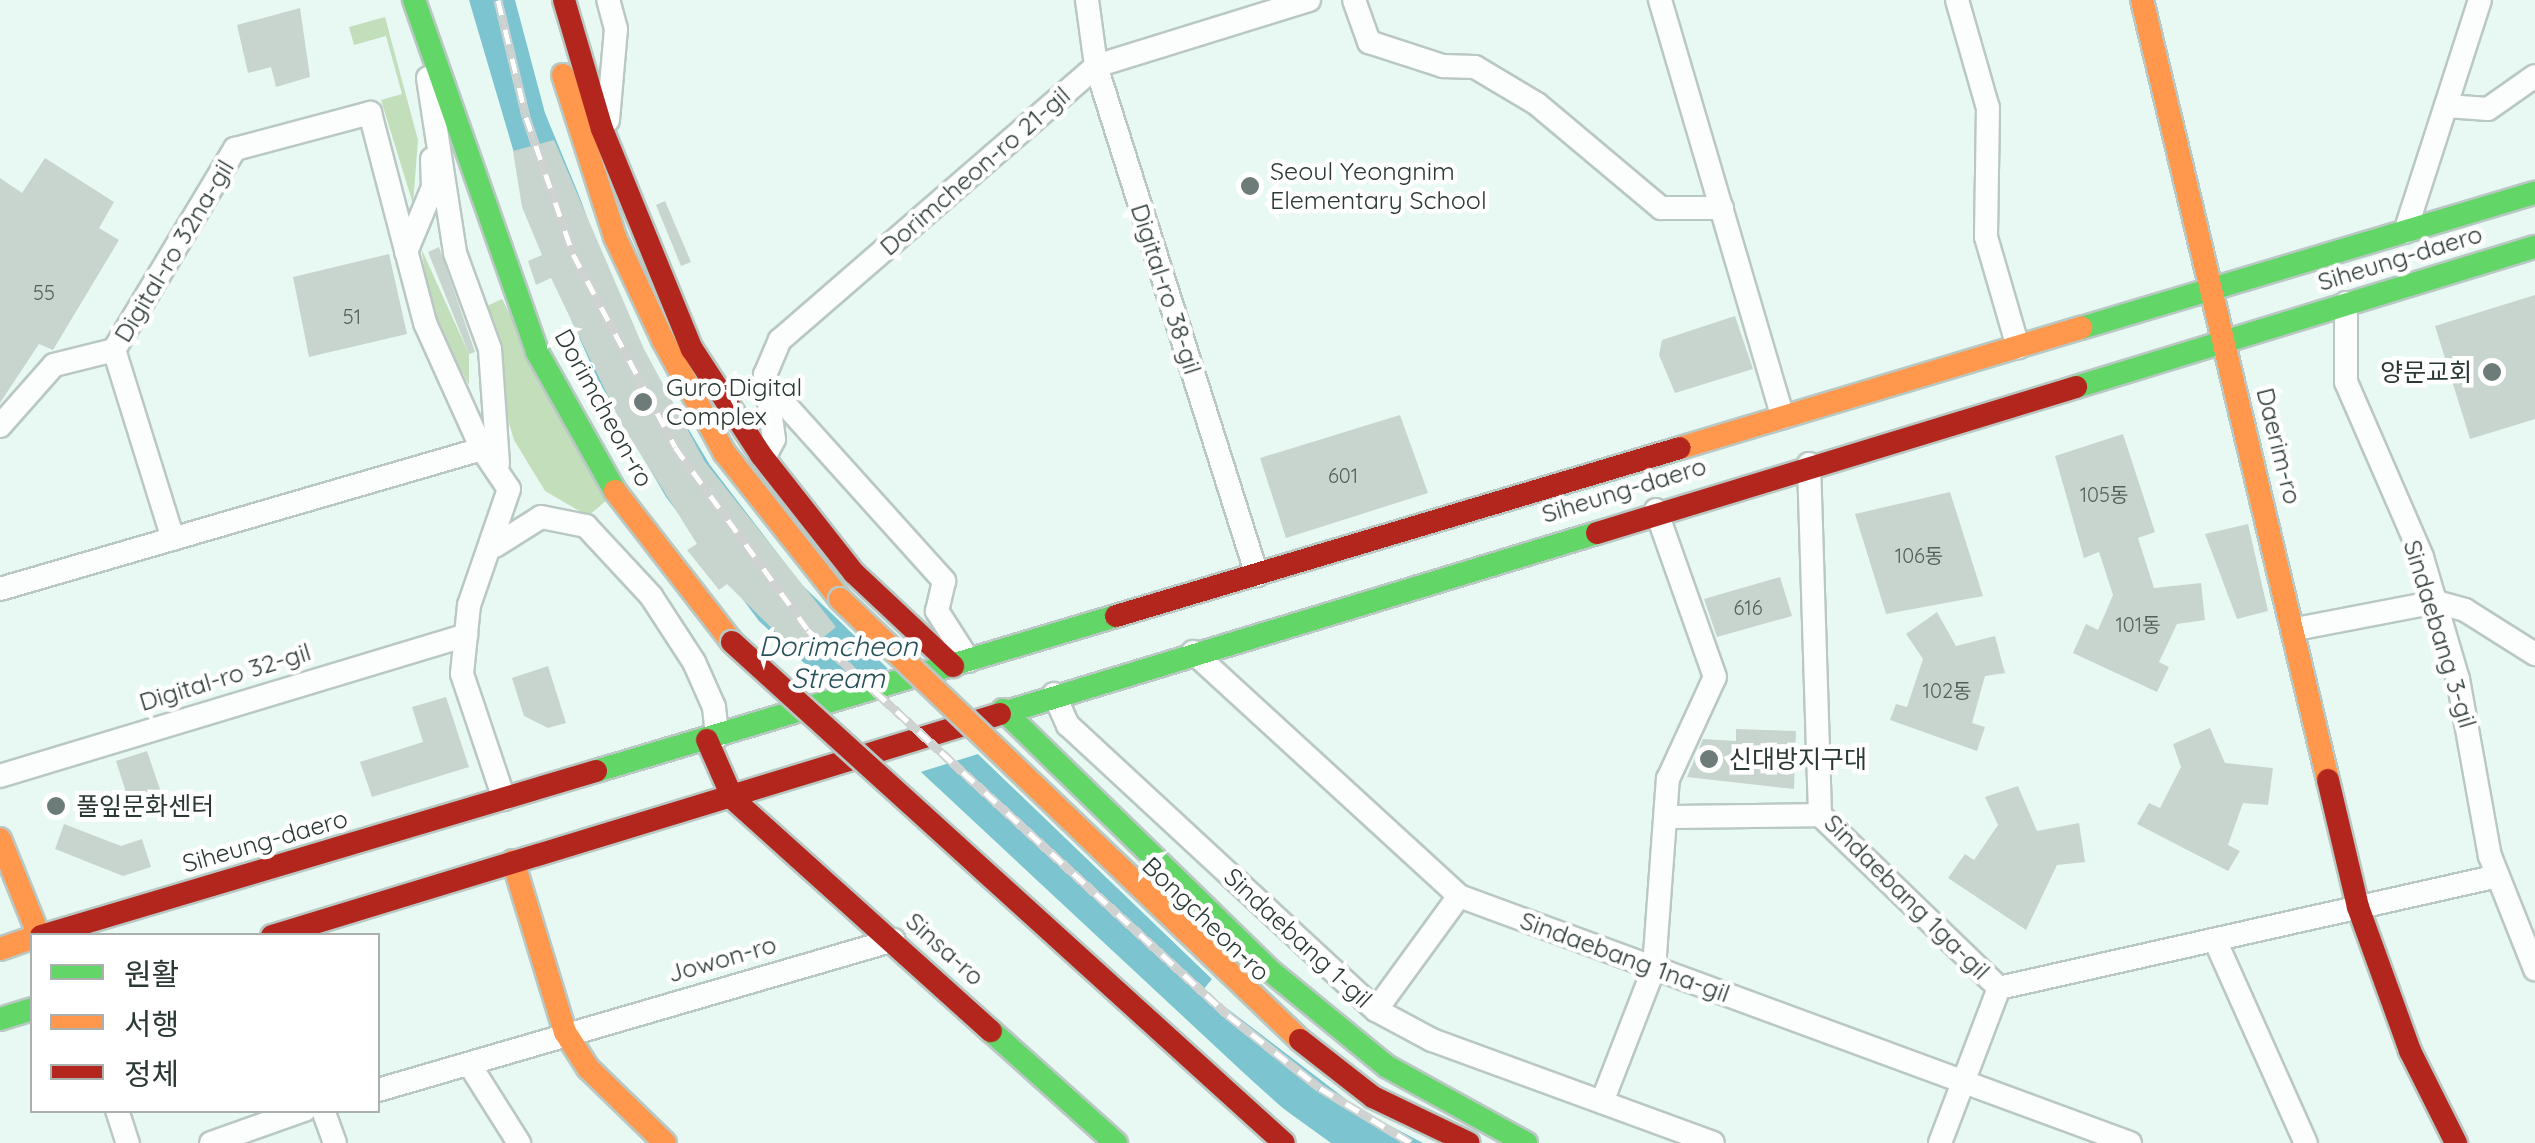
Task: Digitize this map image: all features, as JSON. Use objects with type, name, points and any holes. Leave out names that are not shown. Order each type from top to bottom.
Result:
[{"type":"main road","name":"Bongcheon-ro","points":[[546,0],[575,128],[623,254],[724,452],[850,611],[1264,1012],[1373,1097],[1469,1143]]},
{"type":"main road","points":[[564,0],[608,145],[692,349],[764,458],[854,573],[955,665]]},
{"type":"main road","name":"Daerim-ro","points":[[2142,0],[2296,629],[2358,907],[2410,1050],[2456,1143]]},
{"type":"main road","name":"Dorimcheon-ro","points":[[414,3],[537,352],[608,483],[732,642],[1284,1143]]},
{"type":"main road","name":"Siheung-daero","points":[[48,933],[2535,193]]},
{"type":"main road","name":"Siheung-daero","points":[[282,933],[733,799],[976,718],[1656,510],[2535,247]]},
{"type":"main road","points":[[1003,710],[1268,970],[1386,1066],[1526,1143]]},
{"type":"main road","points":[[712,738],[733,799]]},
{"type":"main road","name":"Sinsa-ro","points":[[733,799],[1116,1143]]},
{"type":"main road","points":[[0,839],[37,933]]},
{"type":"main road","points":[[512,862],[566,1032],[588,1068],[666,1143]]},
{"type":"main road","name":"Siheung-daero","points":[[0,950],[30,939]]},
{"type":"main road","points":[[0,1019],[30,1010]]},
{"type":"street","name":"Digital-ro 38-gil","points":[[1087,0],[1096,66],[1257,575]]},
{"type":"street","name":"Dorimcheon-ro 21-gil","points":[[765,382],[780,340],[1096,66],[1308,0]]},
{"type":"street","points":[[1354,0],[1369,42],[1443,66],[1474,67],[1537,104],[1662,208],[1722,208]]},
{"type":"street","points":[[1660,0],[1783,417]]},
{"type":"street","points":[[1957,0],[1988,108],[1986,237],[2018,347]]},
{"type":"street","points":[[2405,232],[2480,0]]},
{"type":"street","points":[[0,589],[490,456],[490,349],[455,253],[414,3]]},
{"type":"street","points":[[608,145],[617,3]]},
{"type":"street","points":[[2446,106],[2488,109],[2535,76]]},
{"type":"street","points":[[406,252],[433,186],[432,100]]},
{"type":"street","name":"Digital-ro 32na-gil","points":[[173,539],[114,350],[235,150],[370,113],[425,323],[509,489],[490,552]]},
{"type":"street","name":"Sindaebang 3-gil","points":[[2346,303],[2346,382],[2436,602],[2498,876],[2535,969]]},
{"type":"street","points":[[0,426],[54,365],[114,350]]},
{"type":"street","points":[[764,458],[774,439],[765,382]]},
{"type":"street","points":[[765,382],[944,580],[937,611],[955,665]]},
{"type":"street","name":"Sindaebang 1ga-gil","points":[[1809,464],[1820,815],[1998,988],[2358,907]]},
{"type":"street","points":[[1602,1102],[1654,968],[1668,779],[1715,677],[1656,510]]},
{"type":"street","points":[[504,800],[462,674],[466,635],[490,552],[521,523],[541,517],[586,526],[651,596],[694,662],[714,707],[712,738]]},
{"type":"street","points":[[2296,629],[2436,602],[2465,610],[2535,654]]},
{"type":"street","name":"Digital-ro 32-gil","points":[[0,776],[466,635]]},
{"type":"street","name":"Sindaebang 1na-gil","points":[[1193,652],[1459,896],[2130,1143]]},
{"type":"street","name":"Sindaebang 1-gil","points":[[1054,694],[1068,725],[1376,1010],[1432,1040],[1713,1143]]},
{"type":"street","points":[[1666,817],[1820,815]]},
{"type":"street","points":[[2358,907],[2498,876]]},
{"type":"street","points":[[1376,1010],[1459,896]]},
{"type":"street","name":"Jowon-ro","points":[[380,1090],[471,1067],[566,1032],[894,940]]},
{"type":"street","points":[[2215,940],[2306,1143]]},
{"type":"street","points":[[1940,1143],[1998,988]]},
{"type":"street","points":[[471,1067],[519,1143]]},
{"type":"street","points":[[118,1113],[128,1143]]},
{"type":"street","points":[[210,1143],[295,1113]]},
{"type":"street","points":[[323,1113],[334,1143]]},
{"type":"green space","points":[[385,17],[418,140],[413,204],[381,100],[402,94],[386,36],[354,45],[349,27]]},
{"type":"green space","points":[[421,248],[469,354],[469,385],[433,320]]},
{"type":"green space","points":[[502,299],[607,500],[588,516],[545,491],[514,440],[476,311]]},
{"type":"water","name":"Dorimcheon Stream","points":[[469,0],[515,0],[545,113],[647,360],[710,465],[801,584],[1256,1021],[1436,1143],[1331,1143],[1277,1104],[759,621],[666,497],[598,380],[547,265]]},
{"type":"pier","points":[[558,133],[651,357],[714,462],[804,581],[1260,1017],[1441,1143],[1423,1143],[1360,1110],[1203,990],[1212,979],[978,754],[911,775],[819,690],[888,669],[802,583],[701,448],[651,361],[602,261]]},
{"type":"pier","points":[[945,808],[1322,1143],[1220,1063]]},
{"type":"building","points":[[300,8],[310,77],[276,87],[271,67],[248,73],[237,25]]},
{"type":"building","name":"Guro Digital Complex","points":[[554,140],[644,349],[705,462],[836,627],[800,656],[727,584],[719,590],[687,550],[697,544],[621,423],[551,278],[536,285],[528,261],[542,255],[522,207],[513,151]]},
{"type":"building","points":[[45,158],[114,202],[99,228],[119,240],[53,350],[39,344],[0,403],[0,178],[22,193]]},
{"type":"building","points":[[665,201],[691,262],[681,266],[656,205]]},
{"type":"building","points":[[439,247],[475,352],[469,354],[428,252]]},
{"type":"building","points":[[389,254],[407,334],[309,357],[293,277]]},
{"type":"building","name":"양문교회","points":[[2535,295],[2535,419],[2470,439],[2435,326]]},
{"type":"building","points":[[1735,316],[1753,369],[1675,393],[1659,355],[1662,340]]},
{"type":"building","points":[[1400,415],[1428,493],[1286,538],[1260,458]]},
{"type":"building","points":[[2123,434],[2155,532],[2138,538],[2154,588],[2201,583],[2205,620],[2177,624],[2159,662],[2169,667],[2157,692],[2073,653],[2086,624],[2098,630],[2113,595],[2099,552],[2084,558],[2055,456]]},
{"type":"building","points":[[1950,492],[1983,596],[1886,614],[1855,514]]},
{"type":"building","points":[[2248,524],[2268,611],[2237,619],[2205,534]]},
{"type":"building","points":[[1780,577],[1792,616],[1717,637],[1704,599]]},
{"type":"building","points":[[1937,612],[1956,646],[1995,636],[2005,673],[1985,676],[1972,723],[1985,727],[1977,751],[1890,720],[1896,704],[1907,707],[1923,659],[1906,634]]},
{"type":"building","points":[[548,666],[566,723],[548,728],[524,716],[512,678]]},
{"type":"building","points":[[446,697],[469,767],[372,797],[360,762],[423,742],[412,707]]},
{"type":"building","points":[[2210,728],[2225,763],[2273,768],[2268,805],[2243,803],[2228,845],[2240,851],[2228,871],[2137,824],[2149,803],[2160,808],[2181,767],[2173,744]]},
{"type":"building","points":[[1736,729],[1796,731],[1794,789],[1687,777],[1703,739],[1736,741]]},
{"type":"building","points":[[147,751],[165,804],[133,814],[116,761]]},
{"type":"building","points":[[2018,786],[2037,831],[2079,823],[2085,862],[2057,865],[2026,930],[1948,878],[1965,854],[1974,860],[1998,825],[1985,797]]},
{"type":"building","points":[[64,824],[121,846],[142,839],[151,867],[123,876],[55,849]]},
{"type":"railway","points":[[498,0],[526,117],[573,254],[675,447],[808,630],[1228,1015],[1320,1088],[1411,1143]]},
{"type":"traffic: fast","points":[[414,0],[537,352],[615,491]]},
{"type":"traffic: fast","points":[[2081,328],[2535,193]]},
{"type":"traffic: fast","points":[[2076,387],[2535,247]]},
{"type":"traffic: fast","points":[[1000,714],[1597,533]]},
{"type":"traffic: fast","points":[[596,771],[1116,616]]},
{"type":"traffic: fast","points":[[1003,710],[1268,969],[1386,1066],[1526,1143]]},
{"type":"traffic: fast","points":[[0,1019],[30,1010]]},
{"type":"traffic: fast","points":[[991,1031],[1116,1143]]},
{"type":"traffic: slow","points":[[2142,0],[2328,780]]},
{"type":"traffic: slow","points":[[563,75],[615,237],[663,340],[724,452],[840,599]]},
{"type":"traffic: slow","points":[[1680,448],[2081,328]]},
{"type":"traffic: slow","points":[[615,491],[732,642]]},
{"type":"traffic: slow","points":[[840,599],[1300,1040]]},
{"type":"traffic: slow","points":[[0,839],[38,933]]},
{"type":"traffic: slow","points":[[513,861],[565,1032],[588,1068],[665,1143]]},
{"type":"traffic: slow","points":[[0,949],[30,939]]},
{"type":"traffic: jam","points":[[564,0],[602,129],[692,349],[761,455],[854,573],[953,666]]},
{"type":"traffic: jam","points":[[1597,533],[2076,387]]},
{"type":"traffic: jam","points":[[1116,616],[1680,448]]},
{"type":"traffic: jam","points":[[732,642],[1284,1143]]},
{"type":"traffic: jam","points":[[282,933],[1000,714]]},
{"type":"traffic: jam","points":[[707,740],[733,799],[991,1031]]},
{"type":"traffic: jam","points":[[51,933],[596,771]]},
{"type":"traffic: jam","points":[[2328,780],[2358,907],[2410,1051],[2456,1143]]},
{"type":"traffic: jam","points":[[1300,1040],[1373,1097],[1469,1143]]},
{"type":"place","name":"Seoul Yeongnim Elementary School","points":[[1250,186]]},
{"type":"place","name":"양문교회","points":[[2492,372]]},
{"type":"place","name":"Guro Digital Complex","points":[[643,402]]},
{"type":"place","name":"신대방지구대","points":[[1709,759]]},
{"type":"place","name":"풀잎문화센터","points":[[56,806]]}]
